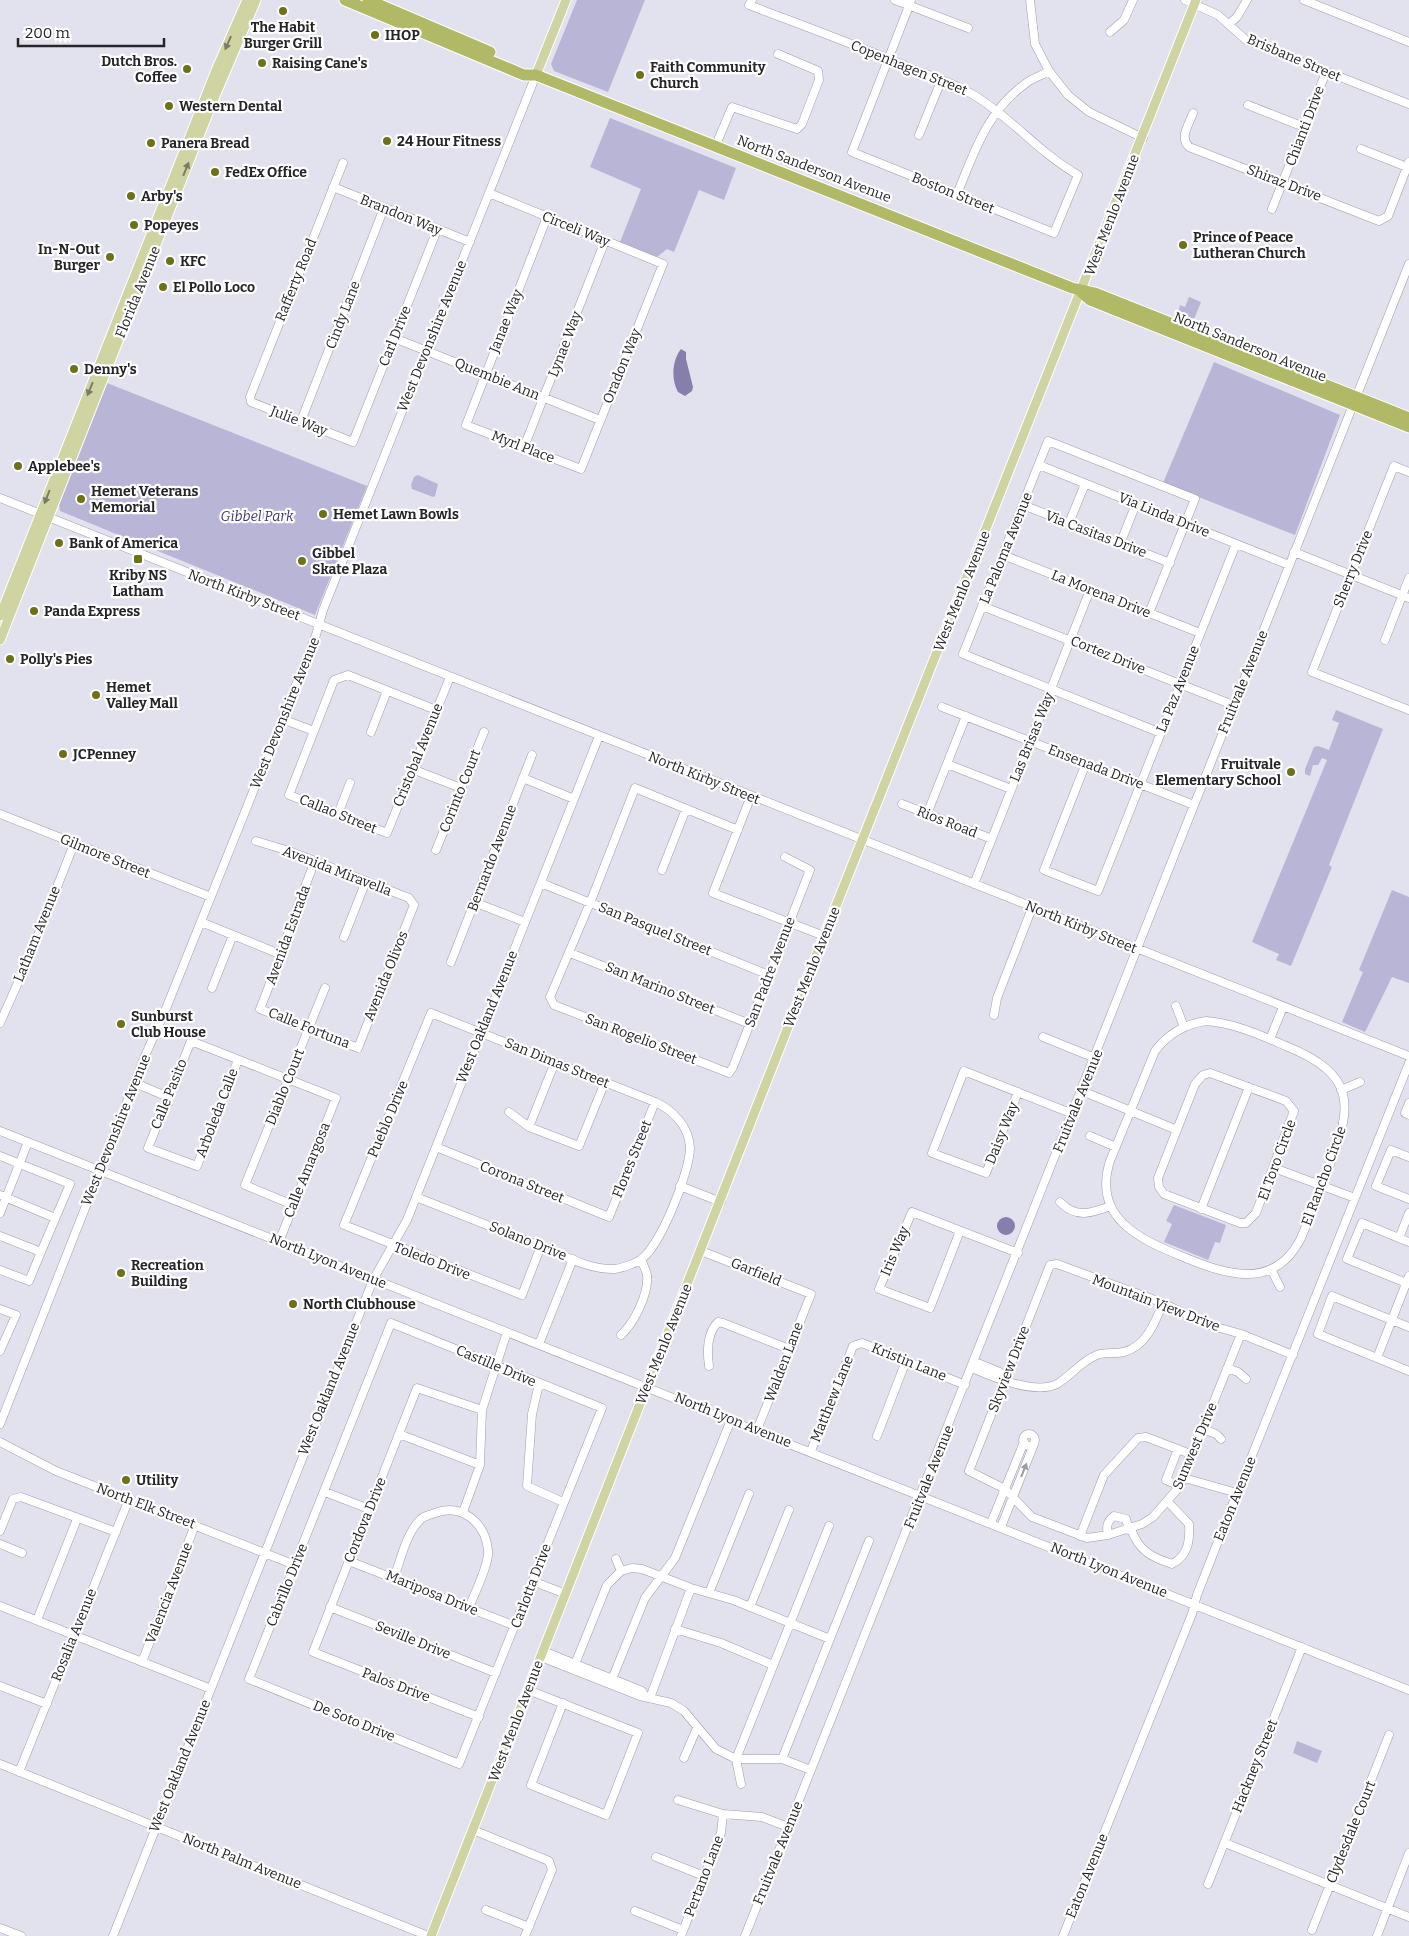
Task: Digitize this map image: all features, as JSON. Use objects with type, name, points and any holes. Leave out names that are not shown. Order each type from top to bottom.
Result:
[{"type":"highway","name":"North Sanderson Avenue","points":[[345,0],[524,75],[536,75]]},
{"type":"highway","points":[[351,0],[366,4],[369,0]]},
{"type":"highway","name":"North Sanderson Avenue","points":[[369,0],[527,68],[536,75],[1081,292],[1095,293],[1248,354],[1409,427]]},
{"type":"highway","name":"North Sanderson Avenue","points":[[1081,292],[1090,300],[1214,349],[1355,401],[1409,418]]},
{"type":"highway","points":[[1214,349],[1218,346],[1244,356],[1248,354]]},
{"type":"main road","name":"Florida Avenue","points":[[0,640],[108,342],[217,68],[247,0]]},
{"type":"main road","name":"Florida Avenue","points":[[0,616],[105,374],[209,112],[256,0]]},
{"type":"main road","name":"West Devonshire Avenue","points":[[536,75],[566,0]]},
{"type":"main road","name":"West Menlo Avenue","points":[[429,1936],[473,1830],[824,936],[1195,2]]},
{"type":"main road","points":[[122,330],[119,327],[129,299],[129,290]]},
{"type":"main road","points":[[105,374],[104,363],[110,348],[108,342]]},
{"type":"main road","points":[[0,626],[13,594],[15,578]]},
{"type":"street","points":[[895,0],[910,3],[968,28]]},
{"type":"street","points":[[1030,0],[1035,44],[1049,71],[1081,107],[1108,123],[1142,138]]},
{"type":"street","points":[[1110,32],[1124,20],[1133,0]]},
{"type":"street","name":"Brisbane Street","points":[[1185,0],[1195,2],[1208,9],[1229,24],[1246,40],[1409,104]]},
{"type":"street","points":[[1229,24],[1238,16],[1247,0]]},
{"type":"street","points":[[1304,0],[1409,42]]},
{"type":"street","name":"Copenhagen Street","points":[[750,3],[941,80],[972,94],[997,110],[1042,152],[1078,175],[1054,233]]},
{"type":"street","points":[[888,59],[910,3]]},
{"type":"street","points":[[715,147],[732,107],[798,129],[819,80],[818,71],[778,54]]},
{"type":"street","name":"Boston Street","points":[[888,59],[852,152],[1054,233]]},
{"type":"street","points":[[957,194],[985,128],[997,110],[1026,82],[1049,71]]},
{"type":"street","name":"Chianti Drive","points":[[1272,209],[1326,72]]},
{"type":"street","name":"West Devonshire Avenue","points":[[0,1424],[134,1083],[282,719],[536,75]]},
{"type":"street","points":[[919,135],[941,80]]},
{"type":"street","points":[[1248,105],[1304,127]]},
{"type":"street","name":"Shiraz Drive","points":[[1193,114],[1184,136],[1185,142],[1189,147],[1380,221],[1388,216],[1408,164]]},
{"type":"street","points":[[1361,149],[1408,164]]},
{"type":"street","name":"Rafferty Road","points":[[250,397],[342,163]]},
{"type":"street","name":"Brandon Way","points":[[333,187],[470,242]]},
{"type":"street","name":"Circeli Way","points":[[489,193],[663,264]]},
{"type":"street","name":"Cindy Lane","points":[[301,421],[384,208]]},
{"type":"street","name":"Janae Way","points":[[466,425],[547,218]]},
{"type":"street","name":"Carl Drive","points":[[352,442],[437,230]]},
{"type":"street","name":"Lynae Way","points":[[524,447],[605,240]]},
{"type":"street","name":"Oradon Way","points":[[581,469],[663,264]]},
{"type":"street","name":"Fruitvale Avenue","points":[[745,1936],[1018,1253],[1294,552],[1408,270]]},
{"type":"street","name":"Quembie Ann","points":[[394,338],[600,420]]},
{"type":"street","name":"Julie Way","points":[[250,397],[251,402],[352,442]]},
{"type":"street","name":"Myrl Place","points":[[466,425],[581,469]]},
{"type":"street","name":"La Paloma Avenue","points":[[1051,689],[963,654],[1048,441],[1196,499],[1185,523]]},
{"type":"street","name":"Via Linda Drive","points":[[1039,465],[1289,565]]},
{"type":"street","name":"Sherry Drive","points":[[1409,472],[1394,466],[1312,672],[1409,710]]},
{"type":"street","points":[[1069,523],[1085,484]]},
{"type":"street","name":"North Kirby Street","points":[[0,498],[1409,1056]]},
{"type":"street","points":[[1120,544],[1136,504]]},
{"type":"street","name":"Via Casitas Drive","points":[[1023,505],[1170,563]]},
{"type":"street","points":[[1149,613],[1185,523]]},
{"type":"street","name":"La Paz Avenue","points":[[1086,763],[1044,870],[1098,891],[1236,544]]},
{"type":"street","points":[[1294,552],[1406,596]]},
{"type":"street","name":"La Morena Drive","points":[[1003,555],[1200,633]]},
{"type":"street","points":[[1385,640],[1406,596],[1409,578]]},
{"type":"street","name":"Las Brisas Way","points":[[974,884],[1090,590]]},
{"type":"street","name":"Cortez Drive","points":[[982,606],[1234,705]]},
{"type":"street","points":[[282,719],[314,731],[334,680],[348,675],[436,710]]},
{"type":"street","name":"Cristobal Avenue","points":[[386,833],[450,677]]},
{"type":"street","points":[[1051,689],[1161,733]]},
{"type":"street","points":[[370,732],[387,691]]},
{"type":"street","name":"Ensenada Drive","points":[[942,707],[1194,805]]},
{"type":"street","points":[[927,814],[966,716]]},
{"type":"street","name":"Callao Street","points":[[314,731],[290,795],[386,833]]},
{"type":"street","name":"Corinto Court","points":[[436,850],[484,732]]},
{"type":"street","name":"West Oakland Avenue","points":[[113,1936],[373,1280],[406,1220],[416,1197],[599,736]]},
{"type":"street","name":"Bernardo Avenue","points":[[451,962],[532,755]]},
{"type":"street","points":[[947,764],[1011,790]]},
{"type":"street","points":[[412,769],[461,788]]},
{"type":"street","points":[[523,778],[574,799]]},
{"type":"street","points":[[338,814],[350,783]]},
{"type":"street","points":[[570,953],[636,788],[738,830]]},
{"type":"street","points":[[751,796],[713,893],[824,936]]},
{"type":"street","name":"Rios Road","points":[[902,804],[992,839]]},
{"type":"street","points":[[662,870],[686,809]]},
{"type":"street","name":"Gilmore Street","points":[[0,814],[211,897]]},
{"type":"street","name":"Avenida Miravella","points":[[256,841],[315,861],[409,898],[414,904]]},
{"type":"street","name":"Latham Avenue","points":[[0,1023],[29,958],[74,844]]},
{"type":"street","name":"San Padre Avenue","points":[[729,1073],[810,870],[785,857]]},
{"type":"street","name":"Avenida Estrada","points":[[260,1009],[282,955],[293,915],[315,861]]},
{"type":"street","points":[[344,937],[366,881]]},
{"type":"street","name":"San Pasquel Street","points":[[541,883],[769,974]]},
{"type":"street","points":[[474,902],[525,922]]},
{"type":"street","name":"Avenida Olivos","points":[[358,1048],[414,904]]},
{"type":"street","points":[[994,1014],[996,998],[1032,908]]},
{"type":"street","points":[[201,922],[282,955]]},
{"type":"street","points":[[212,988],[233,935]]},
{"type":"street","name":"San Rogelio Street","points":[[570,953],[550,997],[554,1005],[729,1073]]},
{"type":"street","name":"San Marino Street","points":[[570,953],[750,1024]]},
{"type":"street","name":"Diablo Court","points":[[293,1205],[246,1186],[325,988]]},
{"type":"street","points":[[1176,1006],[1184,1027]]},
{"type":"street","points":[[1270,1039],[1283,1007]]},
{"type":"street","name":"Calle Fortuna","points":[[260,1009],[358,1048]]},
{"type":"street","name":"San Dimas Street","points":[[431,1013],[655,1102],[674,1112],[681,1121],[690,1146],[688,1164],[654,1245],[641,1260]]},
{"type":"street","name":"Pueblo Drive","points":[[344,1225],[431,1013]]},
{"type":"street","name":"El Rancho Circle","points":[[1206,1021],[1225,1022],[1270,1039],[1306,1054],[1321,1063],[1328,1070],[1341,1090],[1346,1113],[1343,1132],[1296,1249],[1271,1269],[1249,1274],[1226,1273],[1214,1270],[1140,1238],[1122,1224],[1111,1206],[1107,1188],[1108,1169],[1155,1051],[1168,1036],[1184,1027],[1206,1021]]},
{"type":"street","points":[[1043,1037],[1095,1058]]},
{"type":"street","name":"Calle Pasito","points":[[148,1148],[191,1041],[238,1060]]},
{"type":"street","points":[[238,1060],[288,1079]]},
{"type":"street","name":"Arboleda Calle","points":[[148,1148],[197,1166],[238,1060]]},
{"type":"street","points":[[529,1127],[555,1062]]},
{"type":"street","name":"Eaton Avenue","points":[[1063,1936],[1409,1062]]},
{"type":"street","name":"Daisy Way","points":[[964,1071],[1018,1092],[986,1173],[932,1153],[964,1071]]},
{"type":"street","name":"El Toro Circle","points":[[1210,1073],[1286,1101],[1294,1111],[1256,1213],[1246,1223],[1240,1224],[1164,1194],[1159,1187],[1158,1178],[1177,1130],[1195,1084],[1203,1075],[1210,1073]]},
{"type":"street","name":"Calle Amargosa","points":[[279,1242],[336,1098],[288,1079]]},
{"type":"street","points":[[509,1112],[529,1127],[579,1146],[605,1082]]},
{"type":"street","points":[[1341,1090],[1360,1082]]},
{"type":"street","points":[[134,1083],[168,1097]]},
{"type":"street","points":[[1201,1209],[1249,1087]]},
{"type":"street","points":[[1082,1091],[1177,1130]]},
{"type":"street","points":[[1018,1092],[1073,1114]]},
{"type":"street","name":"Flores Street","points":[[609,1217],[655,1102]]},
{"type":"street","points":[[1409,1103],[1405,1113],[1409,1115]]},
{"type":"street","name":"North Lyon Avenue","points":[[0,1131],[373,1280],[648,1386],[1409,1690]]},
{"type":"street","points":[[1090,1136],[1116,1147]]},
{"type":"street","points":[[0,1213],[3,1196],[20,1164],[28,1142]]},
{"type":"street","name":"Corona Street","points":[[436,1147],[609,1217]]},
{"type":"street","points":[[1409,1157],[1390,1150],[1376,1186],[1409,1199]]},
{"type":"street","points":[[0,1156],[70,1184],[29,1281],[0,1270]]},
{"type":"street","points":[[1274,1168],[1355,1198]]},
{"type":"street","points":[[680,1186],[721,1202]]},
{"type":"street","points":[[3,1196],[55,1218]]},
{"type":"street","name":"Solano Drive","points":[[416,1197],[594,1267],[616,1269],[641,1260]]},
{"type":"street","points":[[1060,1202],[1073,1212],[1082,1214],[1094,1213],[1111,1206]]},
{"type":"street","name":"Iris Way","points":[[912,1212],[960,1231],[930,1308],[879,1289],[912,1212]]},
{"type":"street","points":[[1399,1238],[1409,1213]]},
{"type":"street","points":[[1377,1358],[1408,1281],[1347,1259],[1362,1223],[1409,1242]]},
{"type":"street","name":"Toledo Drive","points":[[344,1225],[522,1295],[541,1246]]},
{"type":"street","points":[[960,1231],[1018,1253]]},
{"type":"street","points":[[0,1236],[41,1252]]},
{"type":"street","name":"Garfield","points":[[701,1250],[811,1294]]},
{"type":"street","points":[[539,1344],[573,1259]]},
{"type":"street","points":[[621,1335],[631,1326],[644,1292],[647,1274],[641,1260]]},
{"type":"street","name":"Mountain View Drive","points":[[1048,1267],[1057,1264],[1163,1303],[1206,1324],[1241,1334],[1293,1355]]},
{"type":"street","name":"Skyview Drive","points":[[969,1471],[1048,1267]]},
{"type":"street","points":[[1271,1269],[1280,1287]]},
{"type":"street","name":"Walden Lane","points":[[757,1430],[811,1294]]},
{"type":"street","points":[[1409,1327],[1332,1296],[1318,1334],[1409,1371]]},
{"type":"street","points":[[973,1365],[1002,1373],[1004,1379],[1031,1388],[1044,1388],[1056,1384],[1098,1354],[1124,1352],[1139,1345],[1155,1324],[1163,1303]]},
{"type":"street","points":[[0,1309],[16,1315],[0,1351]]},
{"type":"street","points":[[709,1366],[707,1351],[713,1326],[718,1322],[789,1349]]},
{"type":"street","name":"Castille Drive","points":[[391,1323],[602,1408]]},
{"type":"street","name":"Cabrillo Drive","points":[[249,1679],[391,1323]]},
{"type":"street","points":[[464,1512],[480,1465],[482,1410],[495,1364],[507,1332]]},
{"type":"street","name":"Sunwest Drive","points":[[969,1471],[1005,1489],[1013,1495],[1032,1517],[1080,1536],[1087,1538],[1130,1530],[1153,1517],[1180,1486],[1241,1334]]},
{"type":"street","name":"Kristin Lane","points":[[853,1346],[862,1343],[965,1385]]},
{"type":"street","name":"Matthew Lane","points":[[811,1451],[853,1346]]},
{"type":"street","points":[[877,1436],[906,1361]]},
{"type":"street","points":[[1227,1368],[1238,1372],[1246,1379]]},
{"type":"street","points":[[539,1384],[532,1414],[527,1486],[563,1502]]},
{"type":"street","name":"Cordova Drive","points":[[313,1652],[417,1388],[482,1410]]},
{"type":"street","name":"Carlotta Drive","points":[[459,1764],[602,1408]]},
{"type":"street","points":[[612,1682],[645,1598],[675,1558],[731,1420]]},
{"type":"street","points":[[1203,1429],[1216,1434],[1222,1439]]},
{"type":"street","points":[[399,1434],[480,1465]]},
{"type":"street","points":[[1080,1536],[1104,1475],[1138,1438],[1146,1437],[1193,1455]]},
{"type":"street","name":"North Elk Street","points":[[0,1442],[56,1471],[295,1565]]},
{"type":"street","points":[[991,1523],[1024,1442],[1029,1446],[1034,1444],[1001,1527]]},
{"type":"street","points":[[1178,1449],[1166,1480],[1180,1486]]},
{"type":"street","points":[[1184,1478],[1222,1490],[1227,1488],[1236,1495]]},
{"type":"street","points":[[325,1492],[369,1509]]},
{"type":"street","points":[[709,1593],[749,1494]]},
{"type":"street","points":[[0,1531],[13,1500],[21,1497],[77,1519],[80,1517],[116,1532]]},
{"type":"street","name":"Rosalia Avenue","points":[[19,1772],[129,1499]]},
{"type":"street","points":[[1108,1535],[1106,1528],[1109,1520],[1114,1516],[1126,1519],[1136,1544],[1147,1553],[1172,1564],[1179,1560],[1188,1545],[1189,1524],[1168,1502]]},
{"type":"street","points":[[999,1504],[1008,1508]]},
{"type":"street","points":[[394,1578],[411,1531],[422,1518],[444,1510],[464,1512],[476,1521],[484,1533],[489,1551],[469,1608]]},
{"type":"street","points":[[750,1607],[789,1510]]},
{"type":"street","points":[[38,1618],[77,1519]]},
{"type":"street","name":"Valencia Avenue","points":[[142,1662],[195,1525]]},
{"type":"street","points":[[741,1784],[736,1759],[829,1526]]},
{"type":"street","points":[[782,1759],[869,1541]]},
{"type":"street","points":[[0,1544],[22,1553]]},
{"type":"street","points":[[616,1559],[621,1571]]},
{"type":"street","name":"Mariposa Drive","points":[[348,1561],[515,1626]]},
{"type":"street","points":[[574,1667],[607,1585],[621,1571],[636,1568],[750,1607],[830,1639]]},
{"type":"street","points":[[532,1581],[566,1594]]},
{"type":"street","points":[[648,1697],[691,1588]]},
{"type":"street","points":[[0,1606],[38,1618],[75,1635],[211,1689]]},
{"type":"street","name":"Seville Drive","points":[[330,1607],[496,1673]]},
{"type":"street","points":[[675,1629],[721,1643],[773,1665]]},
{"type":"street","name":"Hackney Street","points":[[1208,1884],[1302,1647]]},
{"type":"street","name":"Palos Drive","points":[[313,1652],[478,1717]]},
{"type":"street","points":[[542,1654],[612,1682],[642,1691],[648,1697],[671,1703],[684,1710],[716,1749],[736,1759],[782,1759],[811,1770]]},
{"type":"street","name":"De Soto Drive","points":[[249,1679],[459,1764]]},
{"type":"street","points":[[0,1686],[47,1704]]},
{"type":"street","points":[[528,1690],[563,1703],[638,1733],[606,1815],[530,1785],[563,1703]]},
{"type":"street","points":[[684,1758],[697,1728]]},
{"type":"street","name":"Clydesdale Court","points":[[1312,1930],[1390,1734]]},
{"type":"street","name":"North Palm Avenue","points":[[0,1764],[429,1936]]},
{"type":"street","points":[[678,1800],[723,1814],[762,1817],[788,1827]]},
{"type":"street","name":"Pertano Lane","points":[[682,1933],[721,1833],[723,1814]]},
{"type":"street","points":[[473,1830],[549,1861],[552,1870],[525,1936]]},
{"type":"street","points":[[1224,1843],[1409,1917]]},
{"type":"street","points":[[1377,1936],[1409,1853]]},
{"type":"street","points":[[656,1858],[704,1876]]},
{"type":"street","points":[[486,1910],[529,1927]]},
{"type":"street","points":[[635,1911],[682,1933]]},
{"type":"street","points":[[0,1928],[21,1936]]},
{"type":"green space","points":[[577,0],[645,0],[608,92],[554,71],[551,64]]},
{"type":"green space","points":[[610,118],[736,168],[724,200],[699,190],[674,252],[667,249],[657,257],[620,242],[641,189],[590,167]]},
{"type":"green space","points":[[1189,297],[1201,302],[1194,319],[1178,313],[1180,305],[1185,307]]},
{"type":"green space","points":[[1214,362],[1340,415],[1295,535],[1163,483]]},
{"type":"green space","name":"Gibbel Park","points":[[107,383],[367,486],[315,615],[60,511],[59,504]]},
{"type":"green space","points":[[418,475],[438,484],[435,496],[433,497],[412,489],[411,485],[414,477]]},
{"type":"green space","points":[[1336,710],[1383,729],[1329,865],[1332,867],[1291,966],[1276,960],[1279,954],[1252,942],[1327,760],[1322,758],[1318,765],[1313,765],[1310,776],[1305,774],[1305,769],[1314,747],[1318,746],[1329,750],[1339,723],[1332,720]]},
{"type":"green space","points":[[1392,890],[1409,897],[1409,983],[1392,977],[1365,1032],[1342,1022],[1363,972],[1359,970]]},
{"type":"green space","points":[[1174,1205],[1226,1225],[1220,1243],[1215,1242],[1208,1260],[1164,1242],[1172,1224],[1166,1221]]},
{"type":"green space","points":[[1297,1741],[1322,1751],[1317,1763],[1293,1753]]},
{"type":"shaded area","points":[[681,349],[686,352],[693,387],[692,391],[685,396],[678,392],[674,382],[674,364]]},
{"type":"shaded area","points":[[1006,1217],[1012,1220],[1015,1226],[1012,1232],[1006,1235],[1000,1232],[997,1226],[1000,1220]]},
{"type":"place","name":"The Habit Burger Grill","points":[[283,11]]},
{"type":"place","name":"IHOP","points":[[375,35]]},
{"type":"place","name":"Raising Cane's","points":[[262,63]]},
{"type":"place","name":"Dutch Bros. Coffee","points":[[187,69]]},
{"type":"place","name":"Faith Community Church","points":[[640,75]]},
{"type":"place","name":"Western Dental","points":[[169,106]]},
{"type":"place","name":"24 Hour Fitness","points":[[387,141]]},
{"type":"place","name":"Panera Bread","points":[[151,143]]},
{"type":"place","name":"FedEx Office","points":[[215,172]]},
{"type":"place","name":"Arby's","points":[[131,196]]},
{"type":"place","name":"Popeyes","points":[[134,225]]},
{"type":"place","name":"Prince of Peace Lutheran Church","points":[[1183,245]]},
{"type":"place","name":"In-N-Out Burger","points":[[110,257]]},
{"type":"place","name":"KFC","points":[[170,261]]},
{"type":"place","name":"El Pollo Loco","points":[[163,287]]},
{"type":"place","name":"Denny's","points":[[74,369]]},
{"type":"place","name":"Applebee's","points":[[18,466]]},
{"type":"place","name":"Hemet Veterans Memorial","points":[[81,499]]},
{"type":"place","name":"Hemet Lawn Bowls","points":[[323,514]]},
{"type":"place","name":"Bank of America","points":[[59,543]]},
{"type":"place","name":"Kriby NS Latham","points":[[138,559]]},
{"type":"place","name":"Gibbel Skate Plaza","points":[[302,561]]},
{"type":"place","name":"Panda Express","points":[[34,611]]},
{"type":"place","name":"Polly's Pies","points":[[10,659]]},
{"type":"place","name":"Hemet Valley Mall","points":[[96,695]]},
{"type":"place","name":"JCPenney","points":[[63,754]]},
{"type":"place","name":"Fruitvale Elementary School","points":[[1291,772]]},
{"type":"place","name":"Sunburst Club House","points":[[121,1024]]},
{"type":"place","name":"Recreation Building","points":[[121,1273]]},
{"type":"place","name":"North Clubhouse","points":[[293,1304]]},
{"type":"place","name":"Utility","points":[[126,1480]]}]
